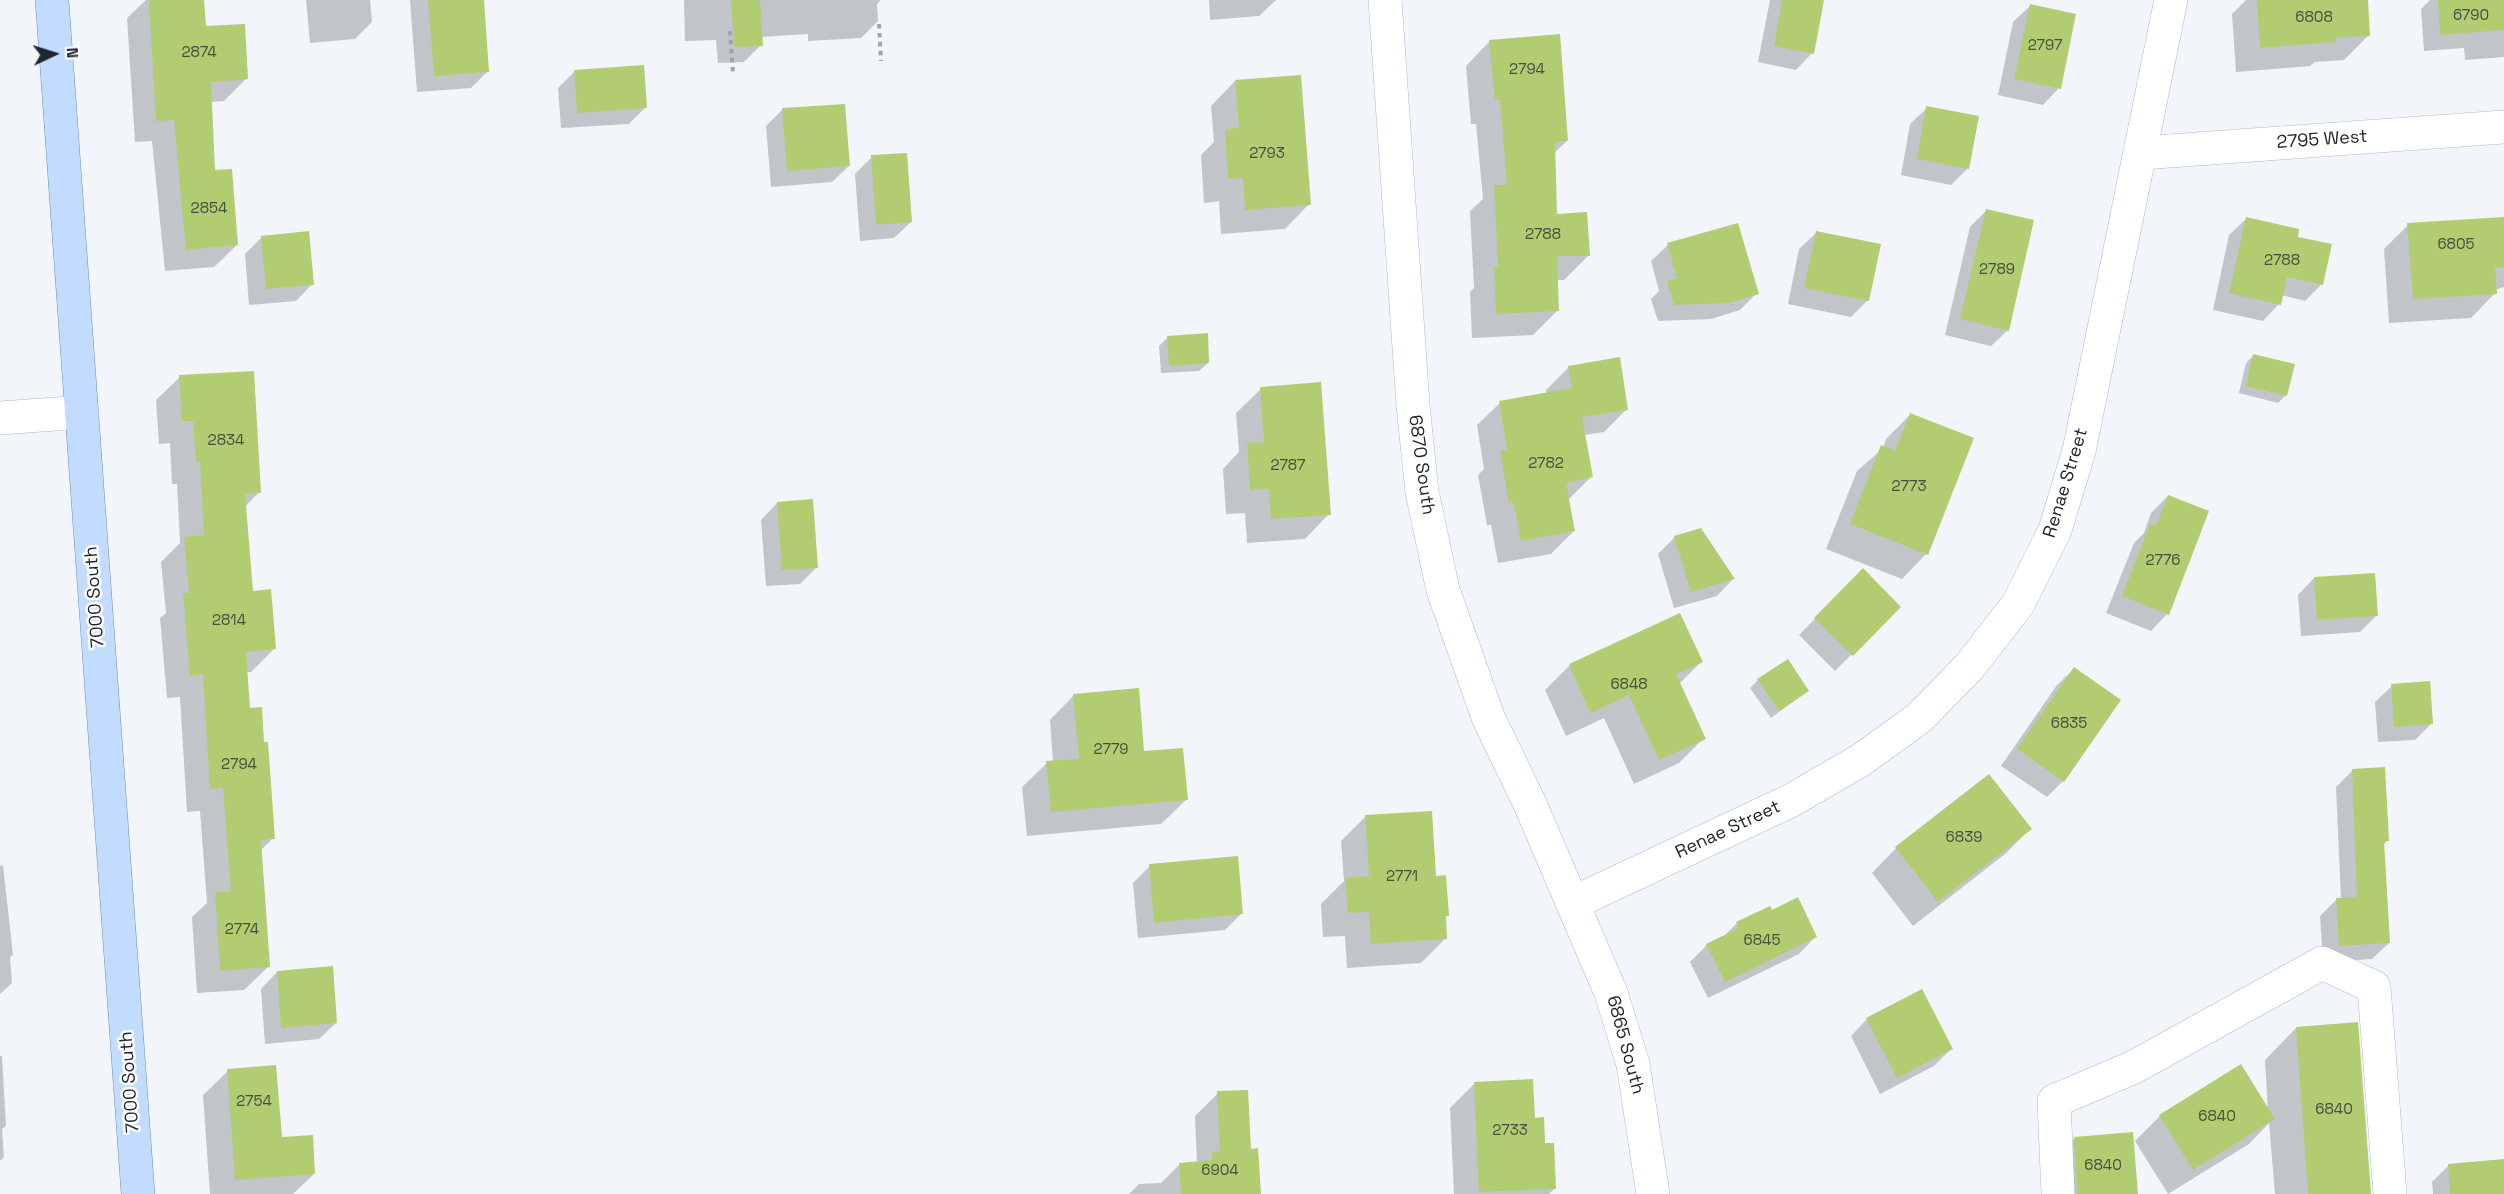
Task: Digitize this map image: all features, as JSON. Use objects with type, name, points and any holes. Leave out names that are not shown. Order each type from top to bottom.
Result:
[{"type":"main road","name":"7000 South","points":[[52,0],[138,1194]]},
{"type":"street","name":"6870 South","points":[[1385,0],[1413,405],[1422,492],[1443,590],[1466,658],[1488,717],[1530,804],[1573,903]]},
{"type":"street","name":"Renae Street","points":[[1573,903],[1792,800],[1861,760],[1920,718],[1969,666],[2018,604],[2055,530],[2079,451],[2171,0]]},
{"type":"street","name":"2795 West","points":[[2141,153],[2504,127]]},
{"type":"street","points":[[0,417],[82,412]]},
{"type":"street","name":"6865 South","points":[[1573,903],[1611,993],[1633,1064],[1653,1194]]},
{"type":"street","points":[[2058,1194],[2054,1101],[2134,1067],[2322,963],[2374,987],[2390,1194]]},
{"type":"path","points":[[879,24],[881,61]]},
{"type":"path","points":[[730,31],[733,73]]},
{"type":"building","points":[[149,0],[204,0],[206,26],[245,24],[248,79],[211,82],[215,170],[232,169],[238,245],[186,250],[174,120],[156,121]]},
{"type":"building","points":[[428,0],[484,0],[489,72],[434,76]]},
{"type":"building","points":[[731,0],[760,0],[763,46],[734,47]]},
{"type":"building","points":[[1782,0],[1824,0],[1814,54],[1774,46]]},
{"type":"building","points":[[2257,0],[2368,0],[2370,36],[2336,38],[2336,42],[2260,48]]},
{"type":"building","points":[[2438,0],[2504,0],[2504,30],[2440,35]]},
{"type":"building","points":[[2030,4],[2076,14],[2061,89],[2014,79]]},
{"type":"building","points":[[1560,34],[1568,141],[1555,142],[1557,214],[1587,212],[1590,256],[1557,256],[1559,311],[1496,314],[1494,266],[1498,266],[1494,185],[1507,185],[1500,100],[1495,100],[1489,40]]},
{"type":"building","points":[[644,65],[647,108],[577,113],[574,70]]},
{"type":"building","points":[[1301,75],[1311,205],[1245,210],[1243,178],[1228,179],[1225,129],[1239,128],[1235,80]]},
{"type":"building","points":[[845,104],[850,166],[787,171],[782,108]]},
{"type":"building","points":[[1926,106],[1979,116],[1969,169],[1917,159]]},
{"type":"building","points":[[907,153],[912,222],[876,225],[871,155]]},
{"type":"building","points":[[1986,209],[2034,220],[2009,331],[1960,319]]},
{"type":"building","points":[[2246,217],[2299,229],[2298,237],[2332,244],[2323,285],[2287,277],[2281,305],[2229,293]]},
{"type":"building","points":[[2504,217],[2504,267],[2495,268],[2497,294],[2413,299],[2407,223]]},
{"type":"building","points":[[1738,223],[1759,294],[1729,303],[1674,305],[1667,281],[1677,278],[1667,243]]},
{"type":"building","points":[[309,231],[314,285],[266,289],[261,236]]},
{"type":"building","points":[[1816,231],[1881,244],[1869,301],[1804,288]]},
{"type":"building","points":[[1208,333],[1209,363],[1169,366],[1167,336]]},
{"type":"building","points":[[2253,354],[2295,364],[2287,396],[2246,386]]},
{"type":"building","points":[[1620,357],[1628,410],[1582,417],[1593,477],[1566,483],[1575,531],[1521,541],[1514,503],[1509,503],[1500,451],[1507,450],[1499,401],[1572,388],[1568,366]]},
{"type":"building","points":[[254,371],[261,493],[245,494],[253,591],[271,589],[276,649],[246,652],[250,708],[262,707],[264,742],[268,742],[275,839],[261,840],[270,967],[220,971],[215,892],[231,891],[223,788],[210,789],[203,674],[190,676],[183,593],[189,593],[184,537],[204,535],[200,461],[196,461],[193,421],[182,421],[179,375]]},
{"type":"building","points":[[1321,382],[1331,515],[1271,519],[1269,489],[1250,490],[1247,443],[1264,442],[1260,387]]},
{"type":"building","points":[[1910,413],[1974,438],[1928,555],[1850,524],[1881,445],[1895,451]]},
{"type":"building","points":[[2168,495],[2209,511],[2169,615],[2122,596],[2150,524],[2156,526]]},
{"type":"building","points":[[813,499],[818,568],[782,570],[777,502]]},
{"type":"building","points":[[1701,528],[1735,579],[1691,592],[1674,536]]},
{"type":"building","points":[[1863,568],[1901,607],[1853,656],[1814,618]]},
{"type":"building","points":[[2375,573],[2378,616],[2317,620],[2314,577]]},
{"type":"building","points":[[1680,613],[1703,662],[1676,674],[1706,739],[1659,760],[1629,695],[1590,713],[1569,664]]},
{"type":"building","points":[[1788,659],[1809,691],[1779,711],[1757,679]]},
{"type":"building","points":[[2074,667],[2121,700],[2064,782],[2017,749]]},
{"type":"building","points":[[2430,681],[2433,724],[2394,727],[2391,684]]},
{"type":"building","points":[[1139,688],[1144,751],[1183,748],[1188,800],[1051,812],[1046,761],[1079,759],[1073,694]]},
{"type":"building","points":[[2385,767],[2389,841],[2384,841],[2390,943],[2339,946],[2336,898],[2357,897],[2352,769]]},
{"type":"building","points":[[1989,774],[2032,829],[1938,902],[1895,847]]},
{"type":"building","points":[[1432,811],[1436,876],[1446,875],[1449,916],[1446,916],[1447,939],[1371,944],[1369,912],[1348,913],[1345,878],[1369,876],[1365,815]]},
{"type":"building","points":[[1238,856],[1243,914],[1154,923],[1149,864]]},
{"type":"building","points":[[1798,897],[1817,937],[1725,982],[1706,944],[1739,928],[1736,922],[1770,906],[1772,910]]},
{"type":"building","points":[[333,966],[337,1023],[281,1028],[277,971]]},
{"type":"building","points":[[1922,989],[1953,1049],[1897,1078],[1866,1018]]},
{"type":"building","points":[[2358,1022],[2371,1194],[2308,1194],[2296,1027]]},
{"type":"building","points":[[2241,1064],[2275,1119],[2193,1170],[2159,1115]]},
{"type":"building","points":[[276,1065],[282,1137],[313,1135],[315,1174],[235,1180],[227,1069]]},
{"type":"building","points":[[1533,1079],[1535,1118],[1544,1117],[1545,1143],[1554,1143],[1556,1189],[1479,1192],[1474,1082]]},
{"type":"building","points":[[1248,1090],[1251,1149],[1258,1148],[1261,1194],[1181,1194],[1179,1163],[1212,1160],[1212,1152],[1220,1151],[1217,1091]]},
{"type":"building","points":[[2133,1132],[2138,1194],[2077,1194],[2074,1137]]},
{"type":"building","points":[[2504,1159],[2504,1194],[2450,1194],[2448,1164]]}]
